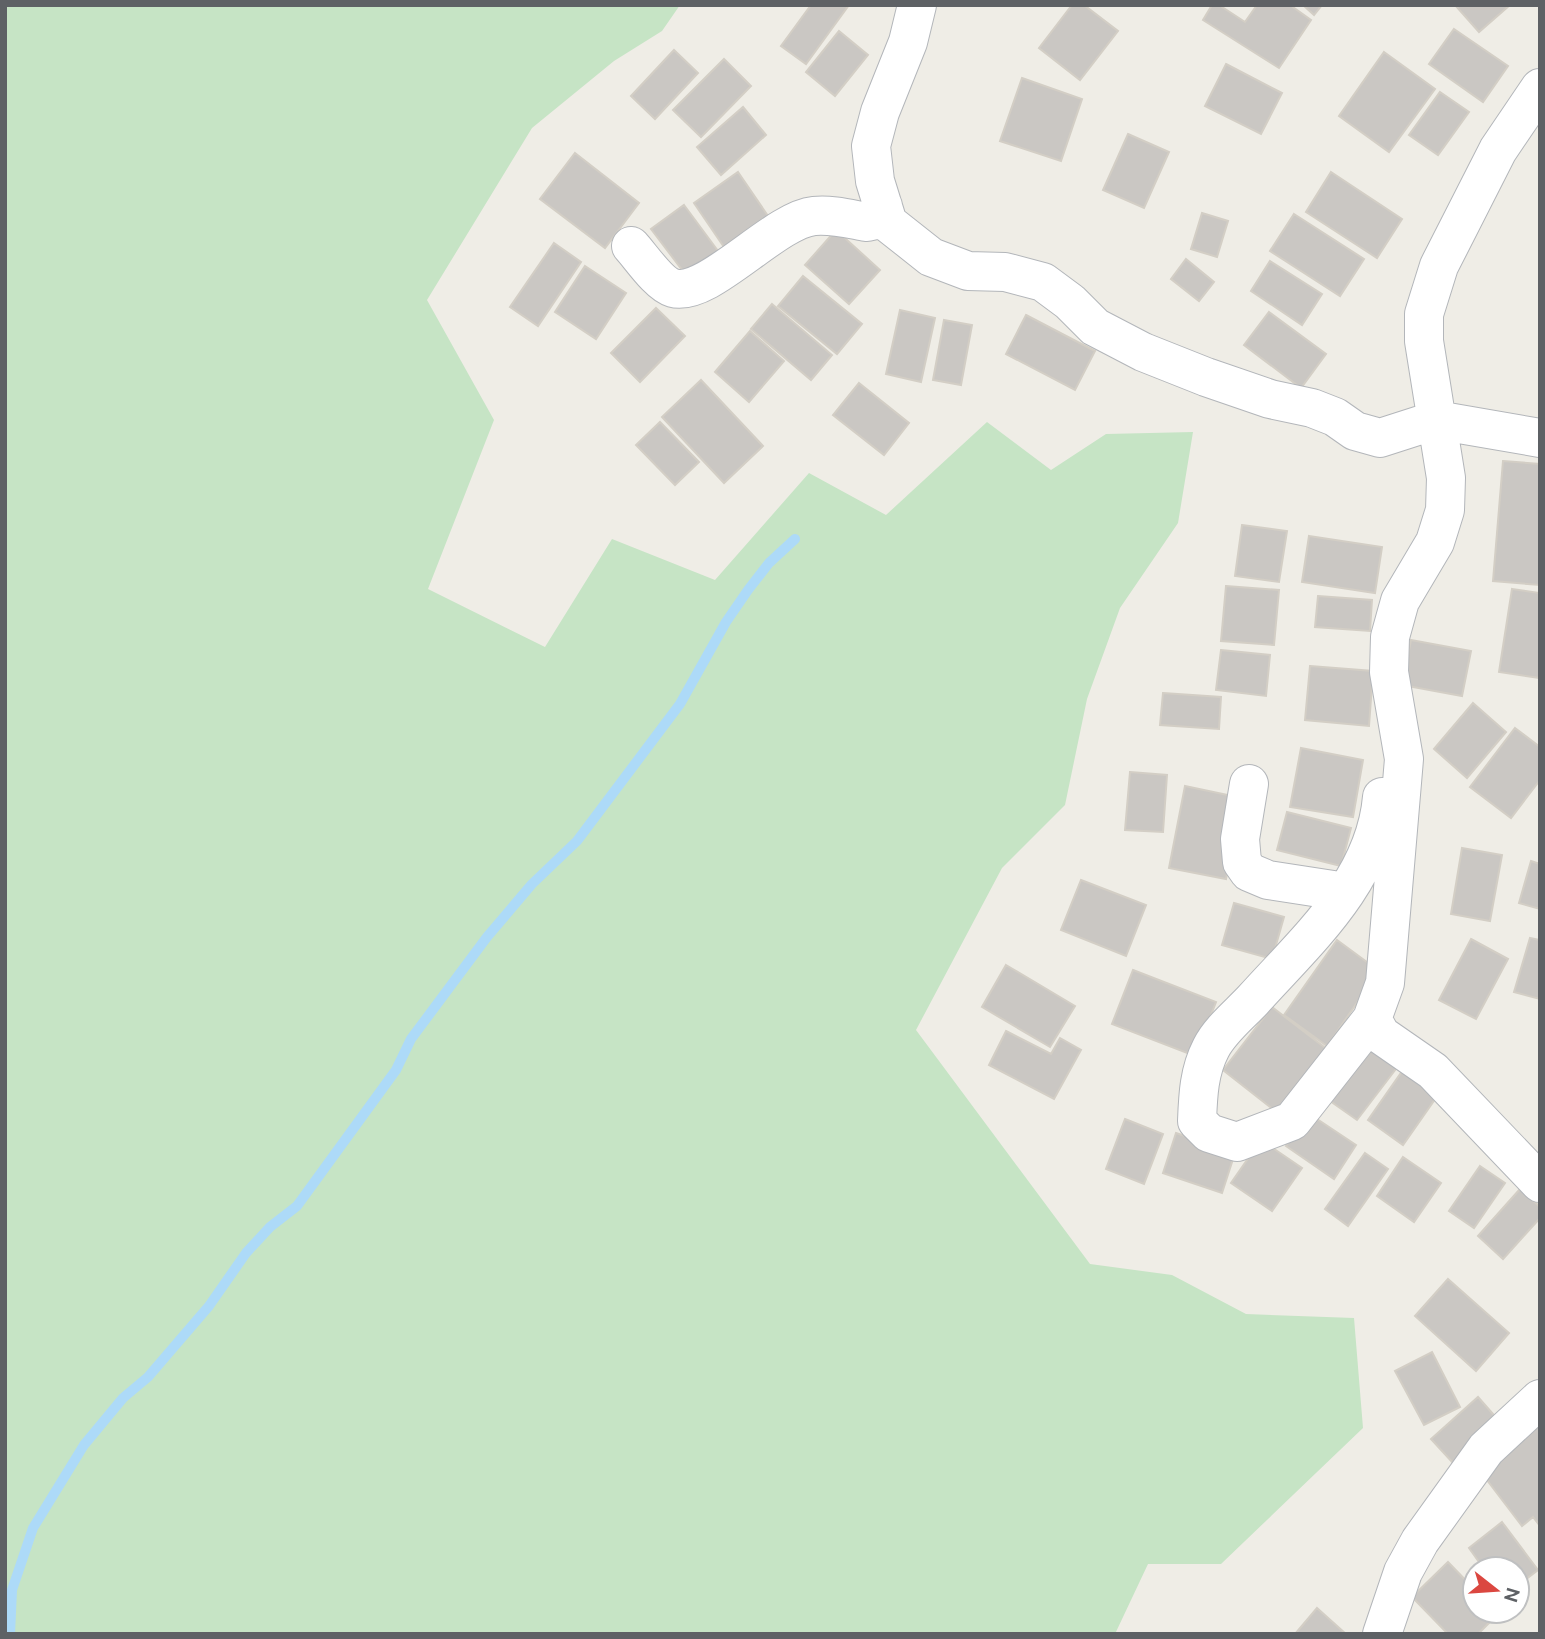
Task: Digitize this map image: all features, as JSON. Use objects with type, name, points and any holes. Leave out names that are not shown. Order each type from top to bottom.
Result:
[{"type":"street","points":[[917,5],[908,42],[880,112],[871,146],[875,181],[888,223],[931,257],[968,271],[1005,272],[1042,282],[1070,302],[1095,327],[1143,352],[1270,400],[1312,408],[1335,417],[1355,431],[1380,438],[1436,420],[1540,438]]},
{"type":"street","points":[[1389,672],[1378,700],[1376,719],[1382,794],[1380,818],[1373,844],[1346,892],[1300,951],[1212,1046],[1202,1070],[1197,1121],[1209,1133],[1237,1142],[1292,1121],[1372,1019],[1385,983],[1404,759],[1389,672],[1390,637],[1400,601],[1435,542],[1446,510],[1446,478],[1424,341],[1424,314],[1439,266],[1498,150],[1540,88]]},
{"type":"street","points":[[631,246],[656,275],[672,288],[691,287],[728,266],[754,247],[811,216],[867,222],[876,220],[883,206]]},
{"type":"street","points":[[1249,784],[1240,839],[1242,862],[1249,872],[1268,880],[1346,892]]},
{"type":"street","points":[[1372,1019],[1381,1035],[1433,1071],[1540,1182]]},
{"type":"street","points":[[1382,1634],[1402,1572],[1420,1541],[1486,1449],[1540,1399]]},
{"type":"green space","points":[[5,5],[680,5],[662,31],[614,61],[532,128],[427,300],[494,420],[428,589],[545,647],[612,539],[715,580],[809,473],[886,515],[987,422],[1051,470],[1106,434],[1193,432],[1178,523],[1120,608],[1087,699],[1065,805],[1002,868],[916,1030],[1090,1264],[1172,1275],[1246,1314],[1354,1318],[1363,1428],[1221,1564],[1148,1564],[1115,1634],[5,1634]]},
{"type":"building","points":[[811,5],[849,5],[806,64],[781,46]]},
{"type":"building","points":[[1072,5],[1084,5],[1118,31],[1080,80],[1039,48]]},
{"type":"building","points":[[1212,5],[1219,5],[1245,22],[1257,5],[1290,5],[1311,20],[1279,68],[1203,20]]},
{"type":"building","points":[[1303,5],[1322,5],[1314,15]]},
{"type":"building","points":[[1455,5],[1510,5],[1479,32]]},
{"type":"building","points":[[1454,29],[1508,66],[1483,102],[1429,64]]},
{"type":"building","points":[[839,31],[868,55],[835,96],[806,72]]},
{"type":"building","points":[[674,50],[698,73],[655,119],[631,96]]},
{"type":"building","points":[[1384,52],[1435,89],[1389,152],[1339,116]]},
{"type":"building","points":[[724,59],[751,86],[701,137],[673,110]]},
{"type":"building","points":[[1226,64],[1282,93],[1261,134],[1205,106]]},
{"type":"building","points":[[1022,78],[1082,99],[1061,161],[1000,141]]},
{"type":"building","points":[[1440,92],[1469,112],[1438,155],[1409,135]]},
{"type":"building","points":[[743,107],[766,135],[721,175],[697,147]]},
{"type":"building","points":[[1128,134],[1169,152],[1144,208],[1103,190]]},
{"type":"building","points":[[575,153],[639,203],[605,248],[540,199]]},
{"type":"building","points":[[738,172],[768,216],[724,247],[694,203]]},
{"type":"building","points":[[1331,172],[1402,219],[1377,258],[1306,212]]},
{"type":"building","points":[[684,205],[721,255],[689,279],[651,229]]},
{"type":"building","points":[[1202,213],[1228,221],[1217,257],[1191,249]]},
{"type":"building","points":[[1294,214],[1364,259],[1340,296],[1270,251]]},
{"type":"building","points":[[836,230],[880,270],[849,304],[805,265]]},
{"type":"building","points":[[554,243],[581,262],[538,326],[510,307]]},
{"type":"building","points":[[1186,259],[1214,282],[1199,301],[1171,279]]},
{"type":"building","points":[[1270,261],[1322,294],[1302,325],[1251,291]]},
{"type":"building","points":[[585,266],[626,293],[596,339],[555,312]]},
{"type":"building","points":[[803,276],[862,324],[837,354],[778,306]]},
{"type":"building","points":[[772,304],[832,355],[811,380],[751,329]]},
{"type":"building","points":[[656,308],[685,336],[640,382],[611,353]]},
{"type":"building","points":[[900,310],[935,318],[921,382],[886,374]]},
{"type":"building","points":[[1269,312],[1326,354],[1301,388],[1244,345]]},
{"type":"building","points":[[1026,315],[1095,351],[1075,390],[1006,354]]},
{"type":"building","points":[[944,320],[972,325],[961,385],[933,380]]},
{"type":"building","points":[[750,331],[784,361],[749,402],[715,372]]},
{"type":"building","points":[[701,380],[763,446],[724,483],[662,417]]},
{"type":"building","points":[[859,383],[909,423],[884,455],[833,415]]},
{"type":"building","points":[[660,422],[699,462],[675,485],[636,445]]},
{"type":"building","points":[[1503,461],[1540,464],[1540,585],[1493,581]]},
{"type":"building","points":[[1242,525],[1287,531],[1279,582],[1235,576]]},
{"type":"building","points":[[1309,536],[1382,547],[1375,593],[1302,582]]},
{"type":"building","points":[[1226,586],[1279,590],[1274,645],[1221,641]]},
{"type":"building","points":[[1512,589],[1540,593],[1540,678],[1499,672]]},
{"type":"building","points":[[1318,596],[1372,600],[1370,631],[1315,627]]},
{"type":"building","points":[[1411,640],[1471,651],[1462,696],[1402,685]]},
{"type":"building","points":[[1221,650],[1270,655],[1266,696],[1216,690]]},
{"type":"building","points":[[1310,666],[1373,671],[1369,726],[1305,720]]},
{"type":"building","points":[[1163,693],[1221,697],[1219,729],[1160,725]]},
{"type":"building","points":[[1473,703],[1506,732],[1467,778],[1434,749]]},
{"type":"building","points":[[1515,728],[1540,747],[1540,780],[1511,818],[1470,787]]},
{"type":"building","points":[[1301,748],[1363,760],[1353,817],[1290,807]]},
{"type":"building","points":[[1130,772],[1167,775],[1163,832],[1125,830]]},
{"type":"building","points":[[1185,786],[1242,798],[1226,879],[1169,868]]},
{"type":"building","points":[[1287,812],[1351,828],[1341,866],[1277,850]]},
{"type":"building","points":[[1462,848],[1502,855],[1490,921],[1451,914]]},
{"type":"building","points":[[1531,861],[1540,864],[1540,909],[1519,903]]},
{"type":"building","points":[[1081,880],[1146,905],[1126,956],[1061,930]]},
{"type":"building","points":[[1234,903],[1284,917],[1272,959],[1222,945]]},
{"type":"building","points":[[1530,938],[1540,940],[1540,999],[1514,992]]},
{"type":"building","points":[[1471,939],[1508,959],[1476,1019],[1439,1000]]},
{"type":"building","points":[[1337,940],[1379,971],[1327,1046],[1284,1015]]},
{"type":"building","points":[[1006,965],[1075,1006],[1050,1047],[982,1007]]},
{"type":"building","points":[[1133,970],[1216,1002],[1195,1056],[1112,1024]]},
{"type":"building","points":[[1272,1007],[1328,1050],[1279,1114],[1223,1070]]},
{"type":"building","points":[[1006,1031],[1051,1054],[1060,1038],[1081,1050],[1054,1099],[989,1065]]},
{"type":"building","points":[[1368,1035],[1402,1061],[1357,1120],[1323,1096]]},
{"type":"building","points":[[1403,1070],[1438,1095],[1403,1145],[1368,1120]]},
{"type":"building","points":[[1308,1113],[1356,1145],[1334,1179],[1286,1146]]},
{"type":"building","points":[[1125,1119],[1163,1134],[1144,1184],[1106,1169]]},
{"type":"building","points":[[1176,1133],[1235,1153],[1222,1193],[1163,1173]]},
{"type":"building","points":[[1261,1140],[1302,1168],[1272,1211],[1231,1183]]},
{"type":"building","points":[[1365,1153],[1388,1169],[1348,1226],[1325,1209]]},
{"type":"building","points":[[1403,1157],[1441,1183],[1414,1222],[1377,1196]]},
{"type":"building","points":[[1480,1166],[1505,1183],[1474,1228],[1449,1211]]},
{"type":"building","points":[[1520,1189],[1540,1207],[1540,1218],[1503,1259],[1478,1236]]},
{"type":"building","points":[[1448,1279],[1509,1333],[1476,1371],[1415,1316]]},
{"type":"building","points":[[1432,1352],[1460,1407],[1424,1425],[1395,1371]]},
{"type":"building","points":[[1478,1397],[1500,1422],[1454,1464],[1431,1439]]},
{"type":"building","points":[[1540,1419],[1540,1526],[1533,1517],[1522,1526],[1477,1467]]},
{"type":"building","points":[[1502,1522],[1527,1555],[1474,1555],[1469,1548]]},
{"type":"building","points":[[1531,1561],[1538,1570],[1531,1575]]},
{"type":"building","points":[[1448,1562],[1461,1575],[1461,1625],[1487,1625],[1478,1634],[1448,1634],[1412,1597]]},
{"type":"building","points":[[1317,1608],[1346,1634],[1295,1634]]},
{"type":"waterway","points":[[10,1634],[12,1590],[33,1528],[84,1445],[123,1398],[148,1377],[209,1306],[246,1253],[270,1227],[297,1206],[396,1070],[411,1039],[487,937],[532,884],[577,841],[680,704],[726,622],[748,590],[769,563],[795,539]]}]
